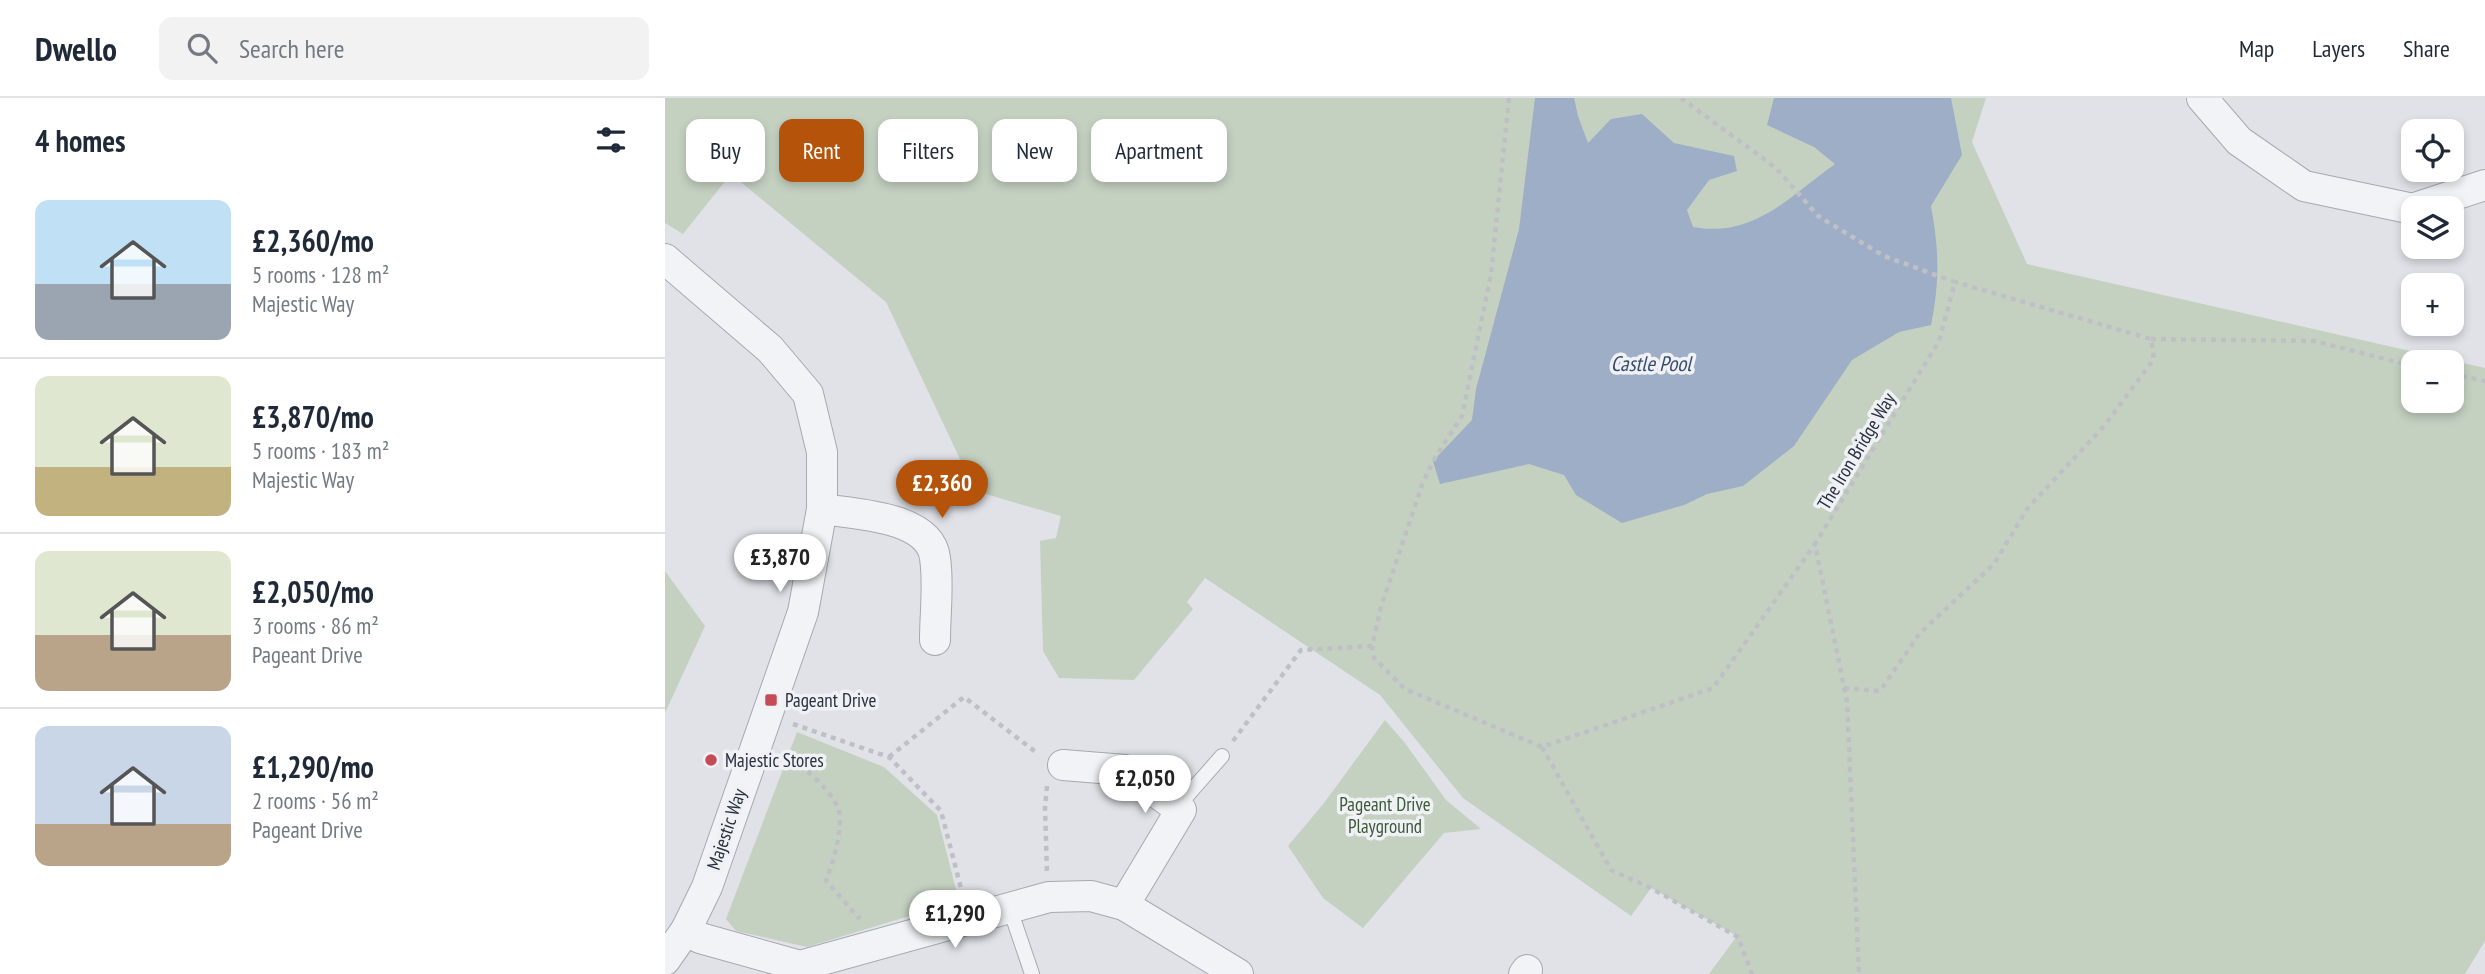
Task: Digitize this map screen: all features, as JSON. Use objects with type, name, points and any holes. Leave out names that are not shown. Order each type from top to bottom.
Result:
[{"type":"street","points":[[2202,98],[2239,141],[2304,186],[2401,206]]},
{"type":"street","points":[[2452,196],[2485,185]]},
{"type":"street","name":"Majestic Way","points":[[665,259],[771,348],[809,394],[822,452],[823,509],[803,612],[707,887],[686,930],[665,960]]},
{"type":"street","points":[[823,509],[897,520],[921,535],[935,555],[935,640]]},
{"type":"street","points":[[1057,764],[1125,770],[1181,810],[1124,905]]},
{"type":"street","points":[[686,930],[700,938],[799,970],[1049,897],[1091,896],[1124,905],[1238,974]]},
{"type":"lane","points":[[1181,810],[1185,798],[1222,756]]},
{"type":"lane","points":[[1010,909],[1032,974]]},
{"type":"path","points":[[1509,98],[1491,274],[1462,416],[1433,461],[1422,485],[1381,607],[1372,646],[1374,658],[1405,689],[1542,747],[1611,870],[1651,888],[1738,937],[1752,974]]},
{"type":"path","points":[[1681,98],[1776,168],[1816,213],[1884,256],[1955,282],[2151,339],[2314,341],[2401,363]]},
{"type":"path","name":"The Iron Bridge Way","points":[[1542,747],[1713,688],[1815,544],[1939,341],[1955,282]]},
{"type":"path","points":[[1844,688],[1880,691],[1920,633],[1994,564],[2027,509],[2105,425],[2154,359],[2151,339]]},
{"type":"path","points":[[2464,377],[2485,381]]},
{"type":"path","points":[[1815,544],[1848,716],[1859,974]]},
{"type":"path","points":[[1222,756],[1301,650],[1372,646]]},
{"type":"path","points":[[890,757],[964,697],[1057,764],[1045,808],[1049,897]]},
{"type":"path","points":[[766,715],[890,757],[941,811],[969,920]]},
{"type":"path","points":[[756,744],[798,762],[823,785],[840,814],[836,851],[826,881],[882,944]]},
{"type":"green space","points":[[665,98],[1986,98],[1972,142],[2027,264],[2406,350],[2401,350],[2401,413],[2464,413],[2464,363],[2485,368],[2485,941],[2465,974],[1709,974],[1737,936],[1651,888],[1631,916],[1463,798],[1380,695],[1205,578],[1187,602],[1193,609],[1134,680],[1059,678],[1043,651],[1040,541],[1056,538],[1061,516],[975,491],[886,302],[741,182],[765,182],[765,119],[686,119],[686,182],[725,182],[683,234],[665,223]]},
{"type":"green space","points":[[665,571],[705,626],[665,713]]},
{"type":"green space","name":"Pageant Drive Playground","points":[[1385,720],[1446,800],[1481,829],[1444,833],[1363,928],[1323,898],[1288,846],[1324,803]]},
{"type":"green space","points":[[797,732],[884,767],[937,815],[959,901],[807,947],[736,931],[726,919]]},
{"type":"water","name":"Castle Pool","points":[[1535,98],[1574,98],[1588,143],[1611,119],[1642,114],[1674,143],[1734,156],[1737,171],[1709,180],[1687,210],[1693,227],[1715,229],[1753,221],[1770,212],[1835,164],[1814,147],[1767,125],[1774,98],[1951,98],[1962,155],[1931,206],[1937,265],[1931,325],[1899,332],[1852,360],[1794,446],[1743,486],[1707,494],[1684,505],[1622,523],[1576,495],[1564,475],[1529,464],[1440,484],[1433,461],[1472,420],[1476,389],[1519,229]]},
{"type":"place","name":"Pageant Drive","points":[[771,700]]},
{"type":"place","name":"Majestic Stores","points":[[711,760]]}]
